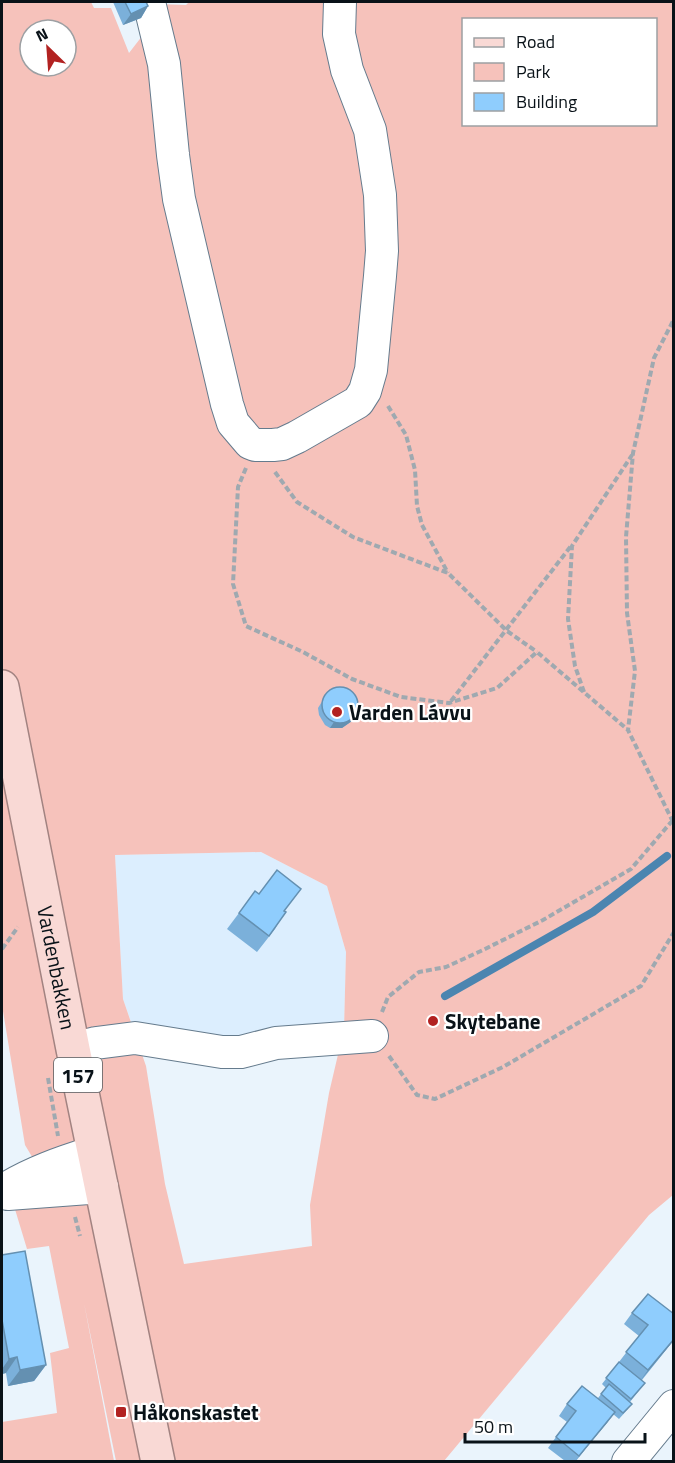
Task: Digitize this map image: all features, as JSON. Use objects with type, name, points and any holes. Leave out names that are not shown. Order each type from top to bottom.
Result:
[{"type":"main road","name":"Vardenbakken","points":[[2,687],[73,1049],[158,1461]]},
{"type":"street","points":[[149,2],[164,64],[172,155],[179,199],[227,404],[233,423],[243,436],[255,445],[282,444],[358,402],[365,391],[371,370],[382,251],[380,195],[370,130],[347,70],[339,34],[340,2]]},
{"type":"street","points":[[73,1049],[96,1043],[135,1038],[222,1052],[241,1052],[276,1043],[372,1036]]},
{"type":"street","points":[[2,1192],[18,1180],[94,1152]]},
{"type":"street","points":[[2,1192],[102,1187]]},
{"type":"street","points":[[628,1461],[674,1406]]},
{"type":"path","points":[[628,730],[635,671],[627,613],[626,537],[633,453],[654,358],[674,319]]},
{"type":"path","points":[[371,370],[406,435],[415,470],[417,506],[422,525],[448,573],[507,631],[537,652],[628,730],[673,822],[631,869],[543,920],[483,950],[446,967],[419,972],[388,997],[372,1036],[379,1041],[417,1095],[435,1099],[503,1067],[640,986],[674,932]]},
{"type":"path","points":[[255,445],[297,502],[353,537],[448,573]]},
{"type":"path","points":[[255,445],[238,487],[233,584],[246,626],[303,652],[352,680],[401,697],[449,703],[497,688],[537,652]]},
{"type":"path","points":[[449,703],[572,546],[633,453]]},
{"type":"path","points":[[572,546],[568,619],[575,666],[584,692]]},
{"type":"path","points":[[2,950],[18,927]]},
{"type":"shaded area","points":[[261,852],[327,886],[346,952],[344,1029],[261,1029],[239,1038],[134,1030],[123,999],[115,855]]},
{"type":"green space","points":[[2,2],[91,2],[94,8],[111,8],[129,53],[146,31],[155,4],[186,5],[189,2],[673,2],[673,1195],[649,1215],[444,1461],[116,1461],[84,1303],[114,1461],[2,1461],[2,1422],[57,1413],[50,1353],[69,1348],[49,1246],[27,1249],[14,1206],[58,1200],[25,1145],[2,1005]],"holes":[[[261,852],[327,886],[346,952],[344,1029],[329,1093],[310,1205],[312,1246],[184,1264],[165,1184],[146,1066],[123,999],[115,855]]]},
{"type":"building","points":[[125,2],[146,2],[148,6],[131,14]]},
{"type":"building","name":"Varden Lávvu","points":[[340,687],[353,692],[358,705],[353,718],[340,723],[327,718],[322,705],[327,692]]},
{"type":"building","points":[[277,870],[301,889],[269,936],[239,913],[255,891],[259,894]]},
{"type":"building","points":[[25,1251],[46,1365],[20,1370],[17,1357],[9,1359],[2,1320],[2,1255]]},
{"type":"building","points":[[648,1294],[674,1314],[674,1339],[648,1370],[626,1352],[648,1325],[632,1313]]},
{"type":"building","points":[[619,1362],[645,1383],[631,1399],[606,1378]]},
{"type":"building","points":[[609,1384],[632,1404],[623,1413],[601,1394]]},
{"type":"building","points":[[582,1386],[615,1412],[579,1456],[556,1437],[576,1411],[567,1404]]},
{"type":"waterway","points":[[445,996],[593,912],[667,856]]},
{"type":"place","name":"Varden Lávvu","points":[[337,712]]},
{"type":"place","name":"Skytebane","points":[[433,1021]]},
{"type":"place","name":"Håkonskastet","points":[[121,1412]]}]
